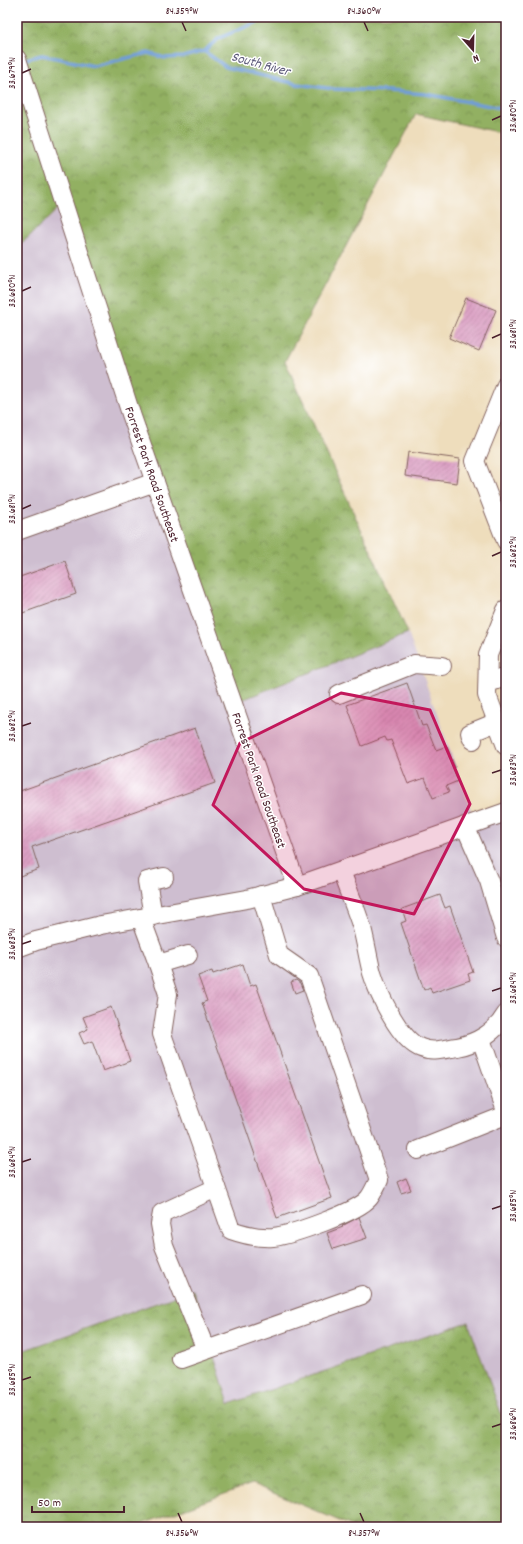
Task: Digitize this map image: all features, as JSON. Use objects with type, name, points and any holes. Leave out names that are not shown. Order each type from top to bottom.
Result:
[{"type":"street","name":"Forrest Park Road Southeast","points":[[17,59],[27,86],[131,414],[297,886]]},
{"type":"street","points":[[506,385],[475,461],[498,500],[506,541]]},
{"type":"street","points":[[17,531],[155,482]]},
{"type":"street","points":[[506,610],[488,655],[488,695],[506,746]]},
{"type":"street","points":[[339,694],[414,664],[442,666]]},
{"type":"street","points":[[488,683],[506,677]]},
{"type":"street","points":[[469,731],[497,722]]},
{"type":"street","points":[[17,948],[36,941],[101,925],[261,895],[297,886],[506,812]]},
{"type":"street","points":[[465,826],[489,881],[506,938]]},
{"type":"street","points":[[341,870],[362,928],[372,974],[391,1016],[401,1032],[419,1048],[433,1051],[460,1046],[481,1039],[495,1028],[506,1014]]},
{"type":"street","points":[[164,877],[147,881],[147,917],[158,964],[168,994],[162,1034],[231,1230],[248,1236],[272,1237],[283,1235],[350,1212],[369,1198],[379,1180],[309,976],[279,955],[261,895]]},
{"type":"street","points":[[158,964],[188,955]]},
{"type":"street","points":[[481,1039],[506,1111]]},
{"type":"street","points":[[418,1150],[506,1115]]},
{"type":"street","points":[[206,1350],[172,1268],[164,1246],[160,1224],[162,1213],[216,1188]]},
{"type":"street","points":[[181,1359],[362,1295]]},
{"type":"highlighted area","points":[[341,693],[430,710],[470,804],[414,914],[304,889],[213,805],[240,743]]},
{"type":"shaded area","points":[[64,204],[228,706],[408,633],[474,818],[506,806],[506,1427],[468,1322],[229,1404],[193,1290],[17,1353],[17,248]]},
{"type":"green space","points":[[17,17],[506,17],[506,134],[416,114],[285,361],[408,633],[227,706],[63,204],[17,248]]},
{"type":"green space","points":[[193,1290],[229,1404],[468,1322],[506,1427],[506,1527],[354,1527],[252,1484],[134,1527],[17,1527],[17,1353]]},
{"type":"building","points":[[466,298],[496,310],[479,351],[449,338]]},
{"type":"building","points":[[408,452],[460,459],[457,483],[405,476]]},
{"type":"building","points":[[65,561],[76,594],[17,615],[17,578]]},
{"type":"building","points":[[407,683],[422,726],[426,725],[436,750],[447,746],[455,767],[453,768],[458,781],[446,786],[449,792],[433,798],[425,778],[408,784],[391,740],[387,741],[385,737],[362,746],[347,705]]},
{"type":"building","points":[[195,728],[215,783],[32,847],[39,869],[17,877],[17,792]]},
{"type":"building","points":[[440,895],[445,908],[450,906],[473,972],[468,974],[470,980],[432,993],[430,987],[424,990],[401,923],[406,921],[402,909]]},
{"type":"building","points":[[243,964],[250,986],[256,984],[332,1198],[277,1218],[202,1003],[207,1001],[198,976],[212,971],[213,974]]},
{"type":"building","points":[[296,980],[300,983],[303,990],[295,993],[291,982]]},
{"type":"building","points":[[111,1007],[130,1061],[103,1071],[92,1041],[84,1044],[79,1033],[88,1029],[83,1017]]},
{"type":"building","points":[[406,1178],[411,1190],[401,1193],[397,1182]]},
{"type":"building","points":[[359,1217],[367,1238],[333,1249],[327,1233],[343,1227],[342,1226]]},
{"type":"waterway","name":"South River","points":[[22,60],[42,55],[94,66],[148,53],[165,58],[183,57],[204,51],[219,38],[268,17]]},
{"type":"waterway","name":"South River","points":[[204,51],[226,67],[297,84],[334,89],[426,94],[506,109]]}]
